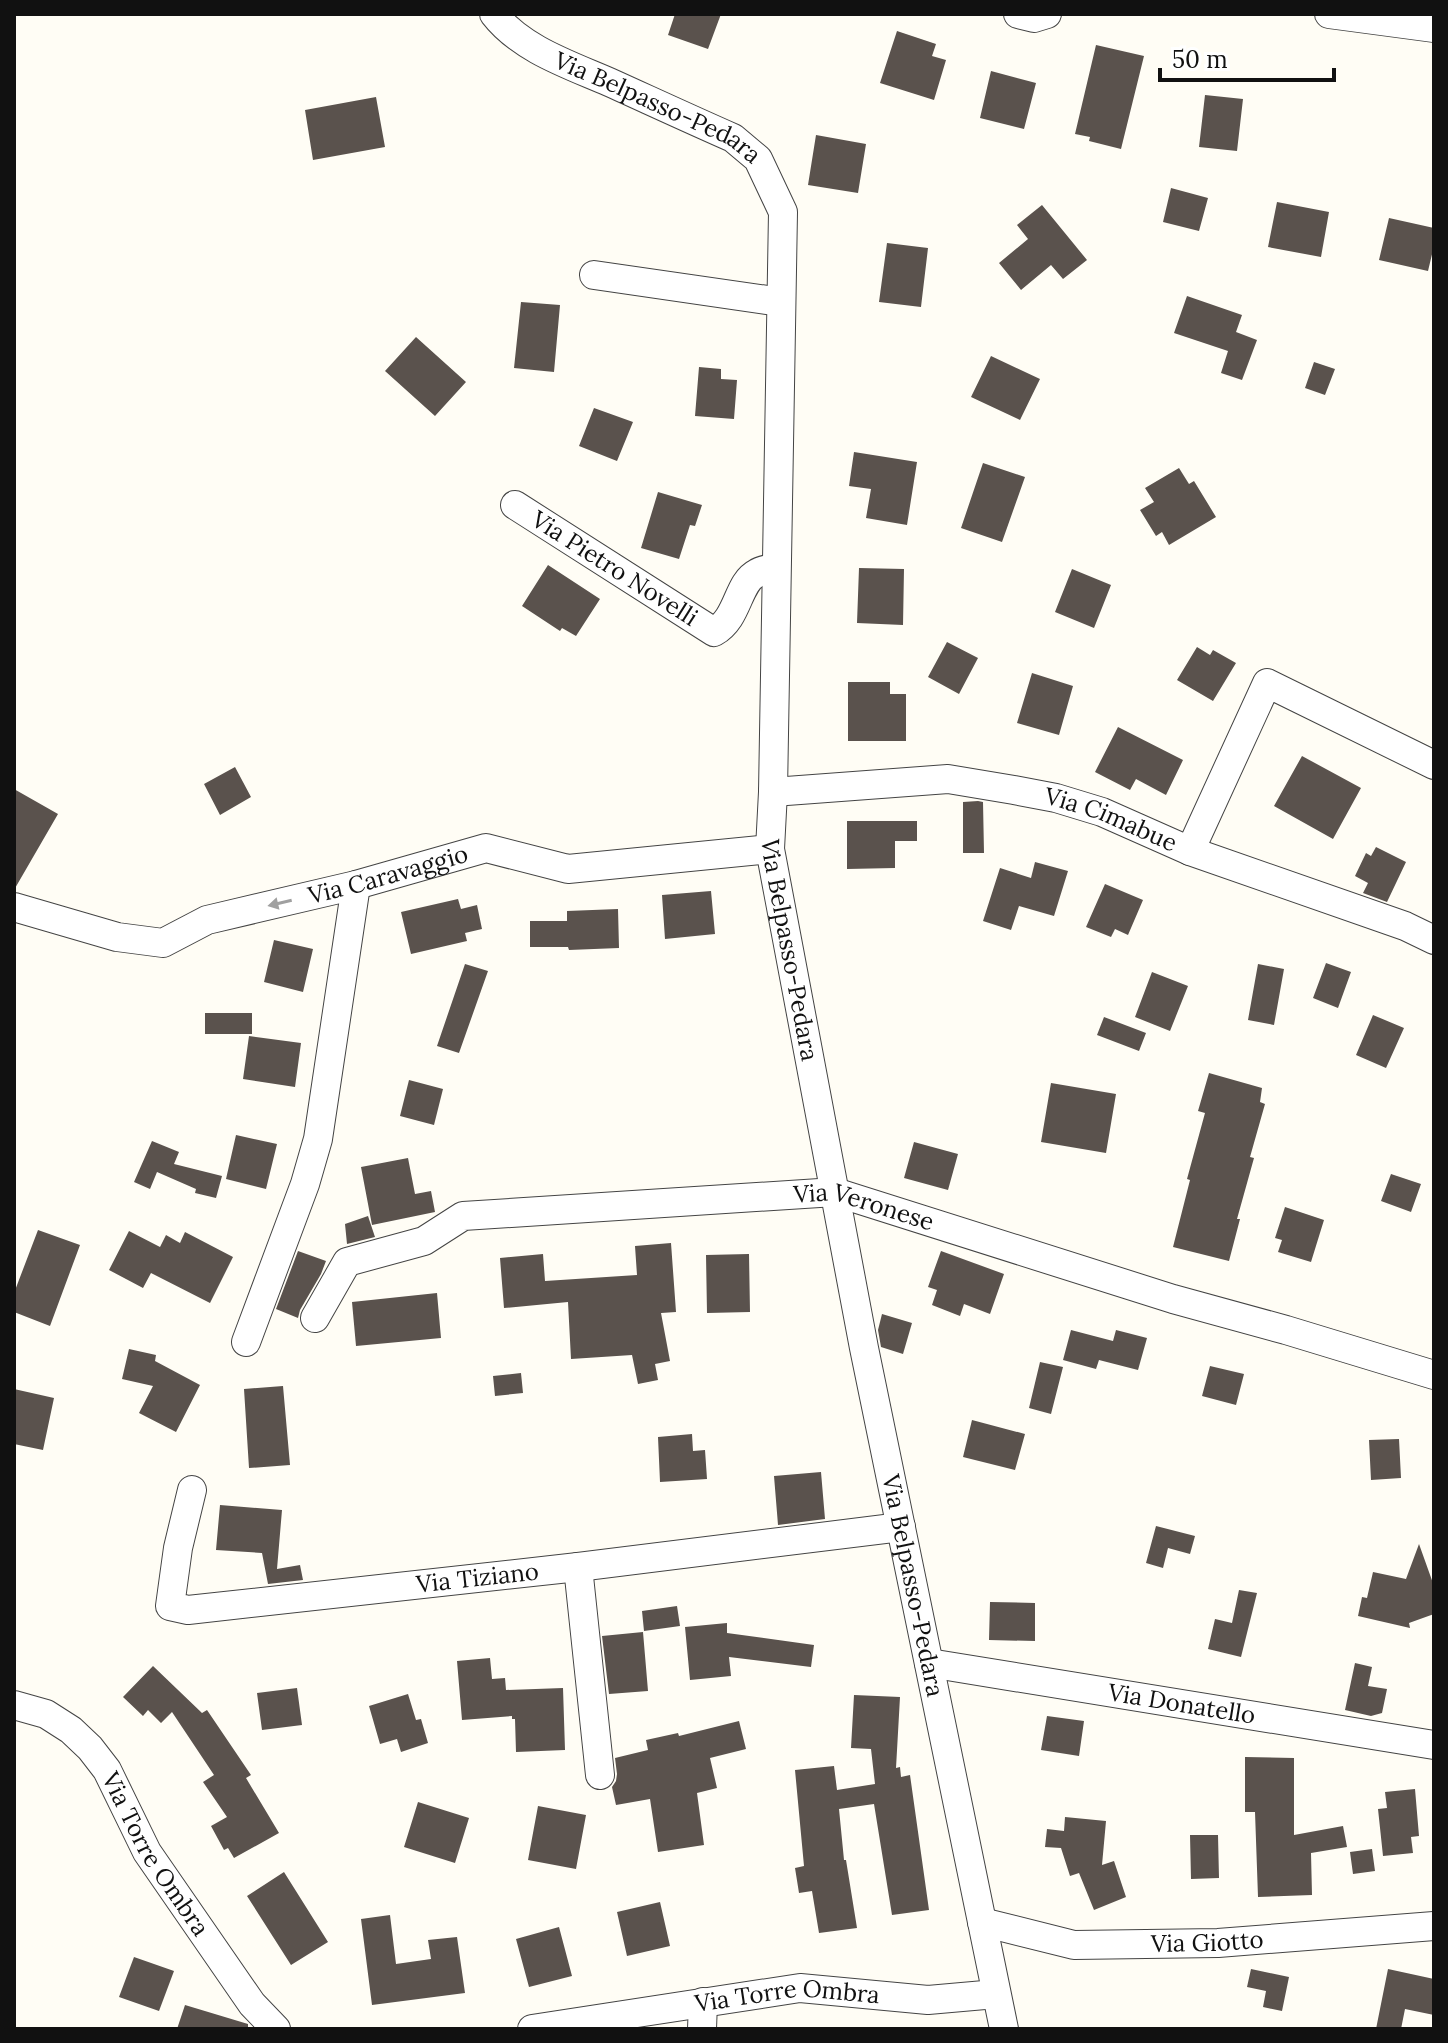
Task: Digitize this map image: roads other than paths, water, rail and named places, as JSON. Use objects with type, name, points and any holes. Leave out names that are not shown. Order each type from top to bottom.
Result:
[{"type":"street","name":"Via Belpasso-Pedara","points":[[494,14],[521,39],[551,56],[733,138],[758,159],[783,212],[770,849],[864,1348],[1004,2029]]},
{"type":"street","points":[[1018,14],[1034,18],[1047,14]]},
{"type":"street","points":[[1329,14],[1434,28]]},
{"type":"street","points":[[594,275],[781,302]]},
{"type":"street","name":"Via Pietro Novelli","points":[[515,505],[714,632],[724,627],[750,578],[756,573],[776,568]]},
{"type":"street","points":[[1190,851],[1267,683],[1434,765]]},
{"type":"street","name":"Via Cimabue","points":[[773,792],[948,779],[1014,790],[1102,812],[1190,851],[1405,926],[1434,940]]},
{"type":"street","name":"Via Caravaggio","points":[[14,907],[117,937],[163,943],[207,920],[356,885],[486,848],[568,869],[770,849]]},
{"type":"street","points":[[246,1342],[305,1184],[318,1139],[356,885]]},
{"type":"street","name":"Via Veronese","points":[[315,1318],[347,1262],[424,1241],[463,1216],[835,1192],[1173,1299],[1434,1375]]},
{"type":"street","name":"Via Tiziano","points":[[192,1490],[178,1548],[170,1606],[188,1610],[901,1527]]},
{"type":"street","points":[[578,1567],[600,1775]]},
{"type":"street","name":"Via Donatello","points":[[929,1663],[1434,1745]]},
{"type":"street","name":"Via Torre Ombra","points":[[14,1705],[46,1714],[71,1730],[90,1748],[107,1770],[147,1852],[252,2004],[276,2029]]},
{"type":"street","name":"Via Giotto","points":[[982,1922],[1074,1945],[1218,1943],[1434,1926]]},
{"type":"street","name":"Via Torre Ombra","points":[[532,2029],[703,2016],[800,1988],[928,2000],[996,1994]]}]
